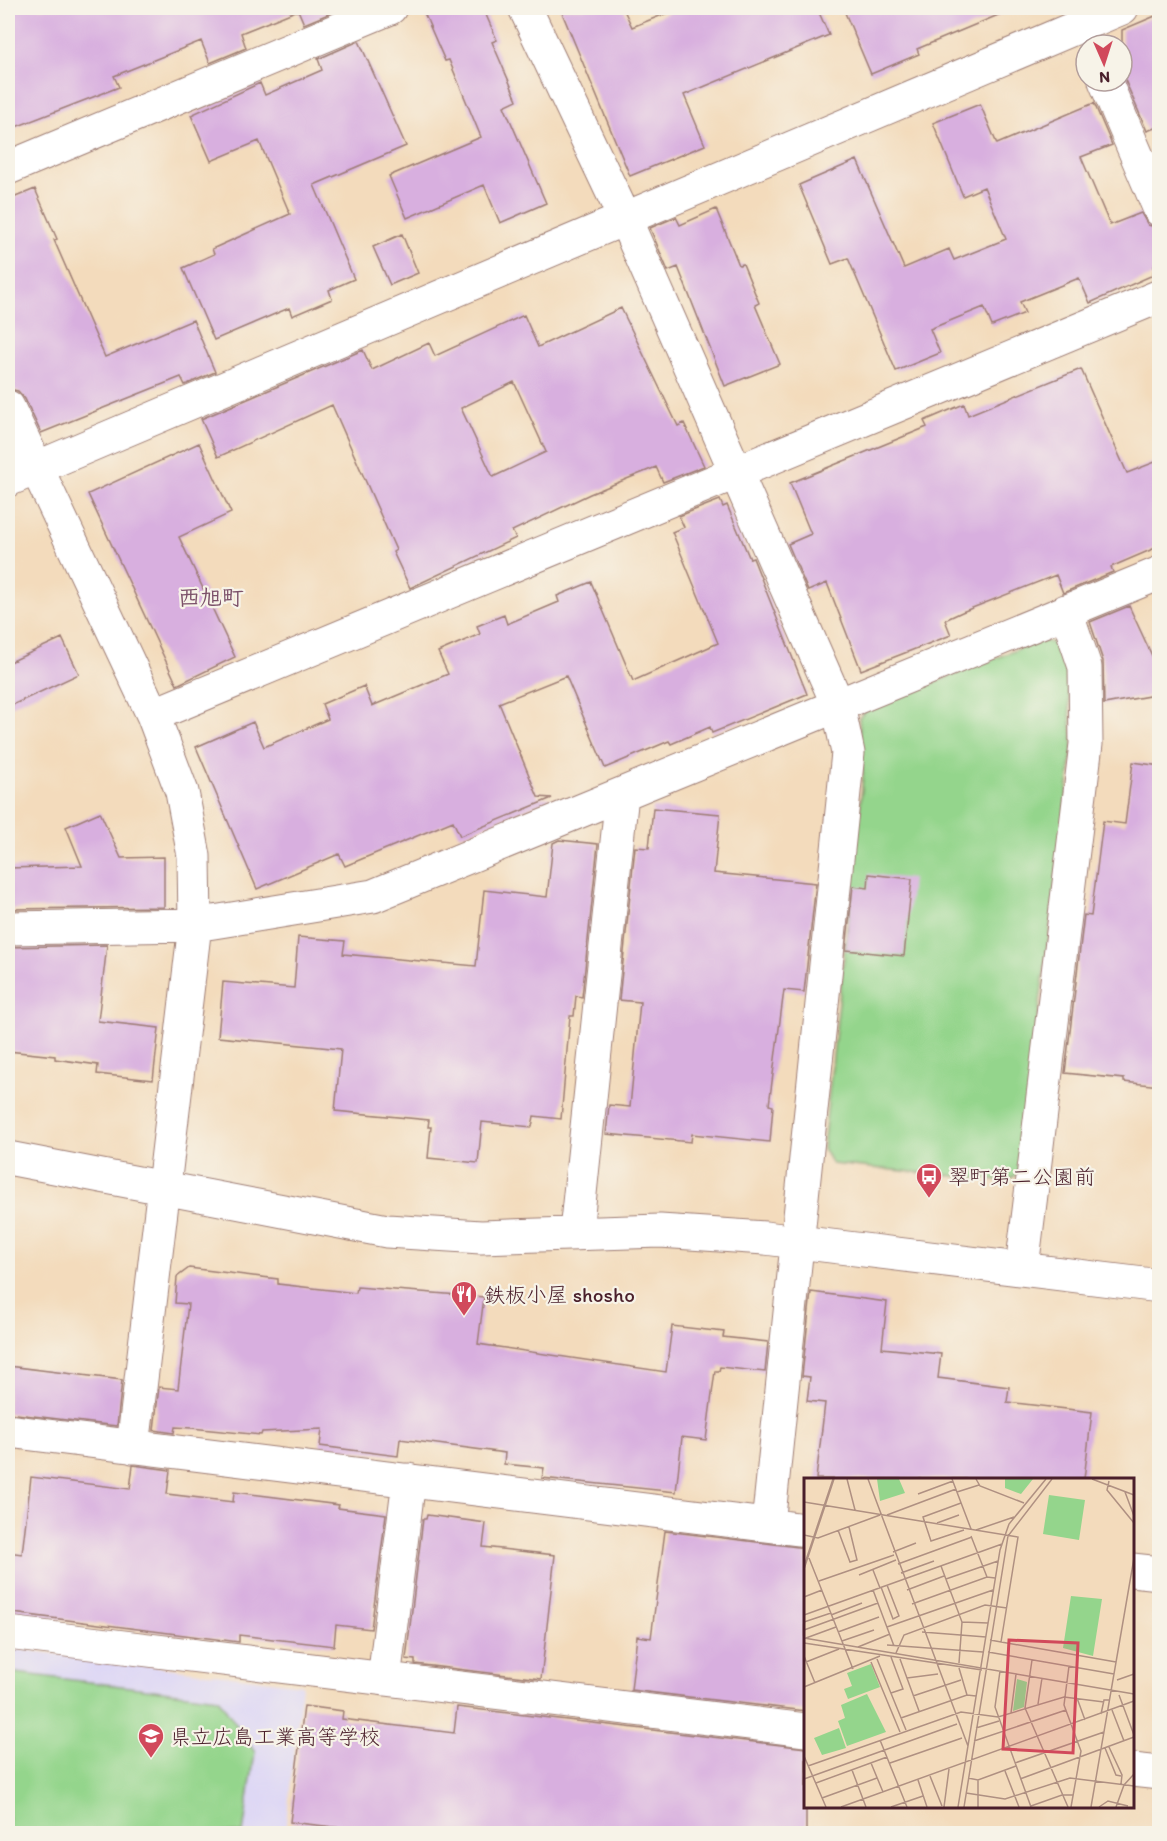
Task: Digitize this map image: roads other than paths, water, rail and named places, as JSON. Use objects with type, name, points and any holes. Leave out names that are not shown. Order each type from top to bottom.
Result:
[{"type":"street","points":[[8,168],[390,8]]},
{"type":"street","points":[[525,8],[625,219],[838,705],[848,753],[768,1525]]},
{"type":"street","points":[[22,474],[1122,8]]},
{"type":"street","points":[[1110,93],[1160,210]]},
{"type":"street","points":[[153,715],[1160,296]]},
{"type":"street","points":[[8,407],[22,474],[153,715],[182,792],[194,856],[195,925],[133,1447]]},
{"type":"street","points":[[8,928],[195,925],[373,896],[1160,573]]},
{"type":"street","points":[[1022,1268],[1086,744],[1084,667],[1066,611]]},
{"type":"street","points":[[576,1232],[622,794]]},
{"type":"street","points":[[8,1158],[387,1232],[481,1237],[576,1232],[660,1231],[797,1241],[1160,1287]]},
{"type":"street","points":[[8,1431],[804,1530]]},
{"type":"street","points":[[384,1678],[409,1480]]},
{"type":"street","points":[[1134,1570],[1160,1573]]},
{"type":"street","points":[[8,1633],[804,1730]]},
{"type":"street","points":[[1134,1770],[1160,1773]]},
{"type":"place","name":"翠町第二公園前","points":[[929,1199]]},
{"type":"place","name":"鉄板小屋 shosho","points":[[464,1317]]},
{"type":"place","name":"県立広島工業高等学校","points":[[151,1759]]},
{"type":"district","name":"西旭町","points":[[211,597]]}]
